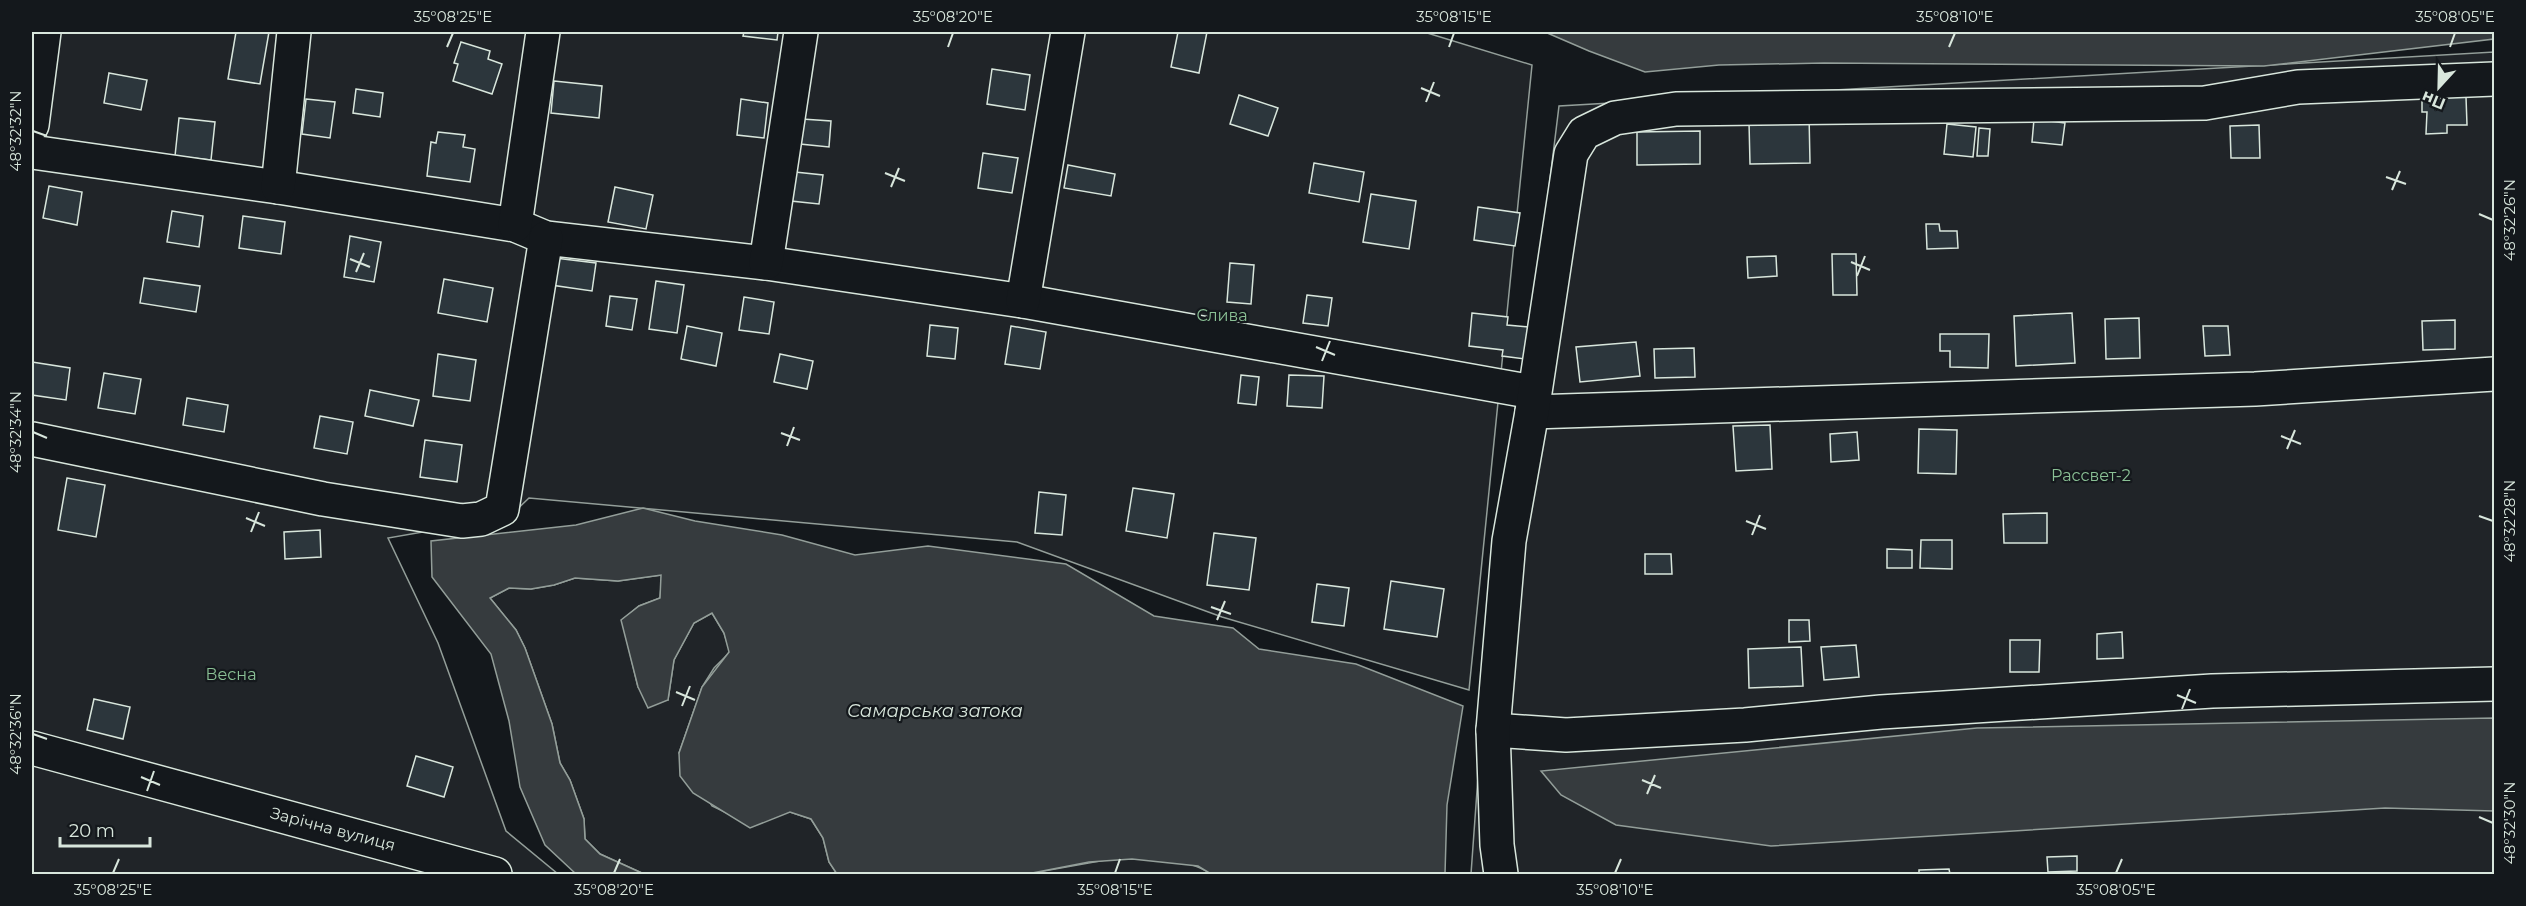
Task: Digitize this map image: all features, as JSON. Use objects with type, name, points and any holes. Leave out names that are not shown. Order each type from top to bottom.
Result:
[{"type":"lane","points":[[32,125],[44,32]]},
{"type":"lane","points":[[278,187],[294,32]]},
{"type":"lane","points":[[515,225],[543,32]]},
{"type":"lane","points":[[766,263],[801,32]]},
{"type":"lane","points":[[1023,301],[1068,32]]},
{"type":"lane","points":[[1501,874],[1497,845],[1493,730],[1509,541],[1571,154],[1584,134],[1615,118],[1676,109],[2205,103],[2298,87],[2494,79]]},
{"type":"lane","points":[[32,152],[278,187],[515,225],[546,238],[766,263],[1023,301],[1533,402],[2255,389],[2494,374]]},
{"type":"lane","points":[[32,439],[323,499],[462,521],[481,519],[502,509],[546,238]]},
{"type":"lane","points":[[1493,730],[1566,735],[2212,691],[2494,684]]},
{"type":"lane","name":"Зарічна вулиця","points":[[32,748],[495,874]]},
{"type":"green space","name":"Слива","points":[[32,32],[1424,32],[1532,65],[1469,690],[1222,617],[1017,542],[529,498],[509,517],[388,538],[438,643],[506,831],[558,874],[32,874]]},
{"type":"green space","name":"Рассвет-2","points":[[2494,52],[2494,874],[1471,874],[1480,749],[1559,106]]},
{"type":"green space","points":[[662,575],[660,598],[639,606],[622,620],[638,687],[668,700],[674,660],[694,623],[712,613],[724,633],[730,652],[714,668],[702,687],[679,753],[712,806],[731,815],[790,812],[811,819],[823,838],[829,862],[837,874],[644,874],[600,854],[585,839],[584,819],[570,780],[560,763],[552,724],[525,648],[516,630],[490,598],[509,588],[531,589],[575,578],[618,581]]},
{"type":"green space","points":[[1111,859],[1163,859],[1189,864],[1211,874],[1027,874]]},
{"type":"water","points":[[1545,32],[2494,32],[2494,39],[2264,66],[1824,63],[1719,65],[1645,72]]},
{"type":"water","name":"Самарська затока","points":[[643,508],[695,521],[782,535],[855,555],[928,546],[1066,564],[1154,616],[1233,628],[1259,649],[1356,664],[1463,706],[1447,805],[1445,874],[1211,874],[1198,866],[1132,859],[1089,862],[1027,874],[837,874],[829,862],[823,838],[811,819],[790,812],[750,828],[693,793],[680,776],[679,753],[702,687],[729,652],[724,633],[712,613],[694,623],[674,660],[668,700],[648,708],[638,687],[621,620],[639,606],[660,598],[661,575],[618,581],[575,578],[531,589],[509,588],[490,598],[516,630],[525,648],[552,724],[560,763],[570,780],[584,819],[585,839],[600,854],[644,874],[576,874],[545,845],[520,787],[509,721],[491,654],[432,577],[431,541],[576,525]]},
{"type":"water","points":[[2494,718],[2494,811],[2385,808],[1771,846],[1616,825],[1561,795],[1541,771],[1977,728]]},
{"type":"building","points":[[236,32],[269,32],[260,84],[228,79]]},
{"type":"building","points":[[744,32],[778,32],[777,40],[743,36]]},
{"type":"building","points":[[1178,32],[1207,32],[1199,73],[1171,67]]},
{"type":"building","points":[[461,42],[490,51],[488,59],[502,64],[492,94],[453,81],[458,64],[454,63]]},
{"type":"building","points":[[992,69],[1030,75],[1025,110],[987,104]]},
{"type":"building","points":[[109,73],[147,80],[141,110],[104,103]]},
{"type":"building","points":[[554,81],[602,86],[599,118],[551,113]]},
{"type":"building","points":[[356,89],[383,93],[380,117],[353,113]]},
{"type":"building","points":[[1239,95],[1278,108],[1268,136],[1230,124]]},
{"type":"building","points":[[2466,97],[2467,125],[2447,125],[2447,133],[2426,134],[2427,112],[2422,112],[2422,98]]},
{"type":"building","points":[[306,99],[335,102],[330,138],[302,134]]},
{"type":"building","points":[[741,99],[768,103],[764,138],[737,135]]},
{"type":"building","points":[[1809,114],[1810,163],[1750,164],[1749,122]]},
{"type":"building","points":[[179,118],[215,122],[211,160],[175,156]]},
{"type":"building","points":[[802,119],[831,121],[829,147],[800,144]]},
{"type":"building","points":[[2034,119],[2065,123],[2062,145],[2032,142]]},
{"type":"building","points":[[1947,124],[1976,127],[1973,157],[1944,154]]},
{"type":"building","points":[[2259,125],[2260,158],[2231,158],[2230,126]]},
{"type":"building","points":[[1979,128],[1990,129],[1988,156],[1977,156]]},
{"type":"building","points":[[1700,131],[1700,164],[1637,165],[1637,132]]},
{"type":"building","points":[[438,132],[465,135],[463,147],[475,149],[470,182],[427,176],[431,142],[436,143]]},
{"type":"building","points":[[983,153],[1018,158],[1012,193],[978,188]]},
{"type":"building","points":[[1314,163],[1364,172],[1359,202],[1309,193]]},
{"type":"building","points":[[1068,165],[1115,174],[1111,196],[1064,188]]},
{"type":"building","points":[[795,172],[823,175],[819,204],[791,201]]},
{"type":"building","points":[[49,186],[82,192],[77,225],[43,218]]},
{"type":"building","points":[[615,187],[653,195],[646,229],[608,222]]},
{"type":"building","points":[[1371,194],[1416,201],[1409,249],[1363,242]]},
{"type":"building","points":[[1478,207],[1520,213],[1515,246],[1474,240]]},
{"type":"building","points":[[172,211],[203,216],[199,247],[167,242]]},
{"type":"building","points":[[243,216],[285,222],[281,254],[239,248]]},
{"type":"building","points":[[1926,224],[1939,224],[1940,231],[1957,231],[1958,248],[1927,249]]},
{"type":"building","points":[[350,236],[381,242],[374,282],[344,277]]},
{"type":"building","points":[[1832,254],[1856,254],[1857,295],[1833,295]]},
{"type":"building","points":[[1776,256],[1777,276],[1748,278],[1747,257]]},
{"type":"building","points":[[555,258],[596,263],[592,291],[551,285]]},
{"type":"building","points":[[1230,263],[1254,265],[1251,304],[1227,302]]},
{"type":"building","points":[[144,278],[200,286],[196,312],[140,303]]},
{"type":"building","points":[[444,279],[493,288],[487,322],[438,313]]},
{"type":"building","points":[[656,281],[684,285],[677,333],[649,329]]},
{"type":"building","points":[[1307,295],[1332,298],[1328,326],[1303,323]]},
{"type":"building","points":[[610,296],[637,299],[632,330],[606,326]]},
{"type":"building","points":[[744,297],[774,302],[769,334],[739,330]]},
{"type":"building","points":[[1472,313],[1508,317],[1507,325],[1528,327],[1525,359],[1502,356],[1503,350],[1469,346]]},
{"type":"building","points":[[2072,313],[2075,363],[2016,366],[2014,316]]},
{"type":"building","points":[[2139,318],[2140,358],[2106,359],[2105,319]]},
{"type":"building","points":[[2455,320],[2455,349],[2423,350],[2422,321]]},
{"type":"building","points":[[930,325],[958,328],[955,359],[927,356]]},
{"type":"building","points":[[687,326],[722,333],[716,366],[681,359]]},
{"type":"building","points":[[1011,326],[1046,332],[1040,369],[1005,364]]},
{"type":"building","points":[[2203,326],[2228,326],[2230,355],[2205,356]]},
{"type":"building","points":[[1940,334],[1989,334],[1988,368],[1950,367],[1950,351],[1940,351]]},
{"type":"building","points":[[1636,342],[1640,376],[1580,382],[1576,347]]},
{"type":"building","points":[[1694,348],[1695,377],[1655,378],[1654,349]]},
{"type":"building","points":[[438,354],[476,360],[470,401],[433,396]]},
{"type":"building","points":[[780,354],[813,361],[807,389],[774,382]]},
{"type":"building","points":[[32,362],[70,368],[66,400],[32,395]]},
{"type":"building","points":[[104,373],[141,379],[135,414],[98,408]]},
{"type":"building","points":[[1241,375],[1259,377],[1256,405],[1238,403]]},
{"type":"building","points":[[1289,375],[1324,376],[1322,408],[1287,406]]},
{"type":"building","points":[[370,390],[419,400],[413,426],[365,416]]},
{"type":"building","points":[[187,398],[228,405],[224,432],[183,425]]},
{"type":"building","points":[[320,416],[353,422],[347,454],[314,448]]},
{"type":"building","points":[[1770,425],[1772,469],[1736,471],[1733,426]]},
{"type":"building","points":[[1919,429],[1957,430],[1956,474],[1918,473]]},
{"type":"building","points":[[1857,432],[1859,460],[1831,462],[1830,434]]},
{"type":"building","points":[[425,440],[462,445],[457,482],[420,477]]},
{"type":"building","points":[[67,478],[105,485],[96,537],[58,530]]},
{"type":"building","points":[[1133,488],[1174,494],[1167,538],[1126,531]]},
{"type":"building","points":[[1039,492],[1066,495],[1062,535],[1035,533]]},
{"type":"building","points":[[2047,513],[2047,543],[2004,543],[2003,514]]},
{"type":"building","points":[[320,530],[321,557],[285,559],[284,532]]},
{"type":"building","points":[[1214,533],[1256,538],[1249,590],[1207,585]]},
{"type":"building","points":[[1921,540],[1952,540],[1952,569],[1920,568]]},
{"type":"building","points":[[1887,549],[1912,550],[1912,568],[1887,568]]},
{"type":"building","points":[[1645,554],[1671,554],[1672,574],[1645,574]]},
{"type":"building","points":[[1391,581],[1444,589],[1437,637],[1384,629]]},
{"type":"building","points":[[1317,584],[1349,588],[1344,626],[1312,622]]},
{"type":"building","points":[[1789,620],[1809,620],[1810,641],[1789,642]]},
{"type":"building","points":[[2122,632],[2123,658],[2097,659],[2097,634]]},
{"type":"building","points":[[2010,640],[2040,640],[2039,672],[2010,672]]},
{"type":"building","points":[[1856,645],[1859,677],[1824,680],[1821,647]]},
{"type":"building","points":[[1801,647],[1803,686],[1749,688],[1748,649]]},
{"type":"building","points":[[94,699],[130,707],[123,739],[87,730]]},
{"type":"building","points":[[416,756],[453,767],[444,797],[407,786]]},
{"type":"building","points":[[2077,856],[2077,871],[2048,872],[2047,857]]},
{"type":"building","points":[[1949,869],[1950,874],[1919,874],[1919,870]]},
{"type":"park label","name":"Весна","points":[[231,674]]}]
